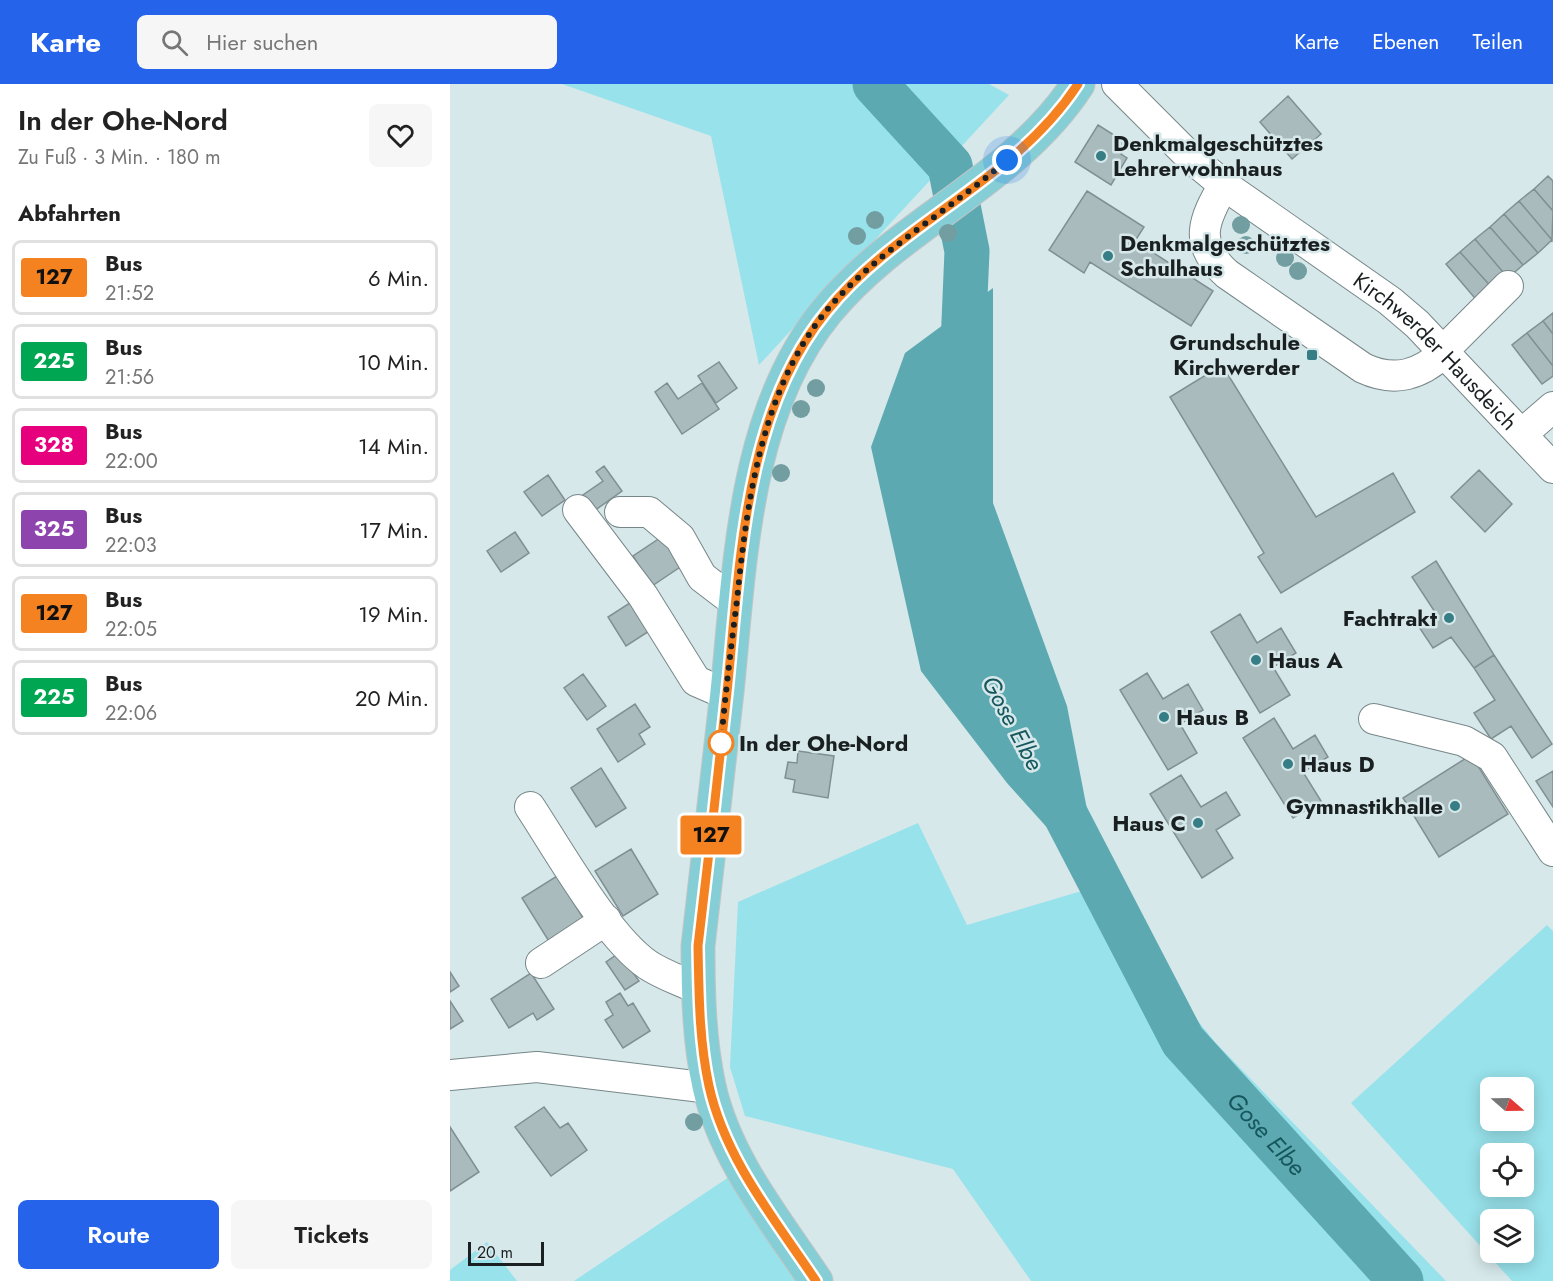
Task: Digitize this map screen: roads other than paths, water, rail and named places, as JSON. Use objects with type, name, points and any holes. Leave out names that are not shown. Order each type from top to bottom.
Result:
[{"type":"main road","points":[[816,1281],[754,1189],[729,1140],[710,1088],[699,1017],[698,946],[745,520],[761,445],[782,386],[826,311],[888,250],[939,216],[975,188],[1051,119],[1078,84]]},
{"type":"street","name":"Kirchwerder Hausdeich","points":[[1117,84],[1182,150],[1224,185],[1390,301],[1444,351],[1553,468]]},
{"type":"street","points":[[1224,185],[1206,218],[1205,243],[1215,263],[1227,274],[1363,368],[1377,375],[1400,377],[1414,374],[1444,351],[1508,286]]},
{"type":"street","points":[[1522,434],[1553,407]]},
{"type":"street","points":[[578,510],[643,596],[696,681],[726,694]]},
{"type":"street","points":[[620,512],[649,512],[680,538],[702,577],[736,603]]},
{"type":"street","points":[[1374,719],[1464,741],[1492,757],[1553,851]]},
{"type":"street","points":[[530,807],[606,920],[634,954],[650,966],[698,989]]},
{"type":"street","points":[[541,963],[606,920]]},
{"type":"street","points":[[450,1075],[537,1067],[710,1088]]},
{"type":"water","points":[[993,288],[993,503],[1067,706],[1091,830],[1069,852],[1007,783],[921,671],[871,447],[905,353]]},
{"type":"waterway","name":"Gose Elbe","points":[[875,84],[950,166],[967,251],[962,368]]},
{"type":"waterway","name":"Gose Elbe","points":[[1051,787],[1183,1041],[1401,1281]]},
{"type":"place","name":"Denkmalgeschütztes Lehrerwohnhaus","points":[[1101,156]]},
{"type":"place","name":"Denkmalgeschütztes Schulhaus","points":[[1108,256]]},
{"type":"place","name":"Grundschule Kirchwerder","points":[[1312,355]]},
{"type":"place","name":"Fachtrakt","points":[[1449,618]]},
{"type":"place","name":"Haus A","points":[[1256,660]]},
{"type":"place","name":"Haus B","points":[[1164,717]]},
{"type":"place","name":"In der Ohe-Nord","points":[[721,743]]},
{"type":"place","name":"Haus D","points":[[1288,764]]},
{"type":"place","name":"Gymnastikhalle","points":[[1455,806]]},
{"type":"place","name":"Haus C","points":[[1198,823]]}]
